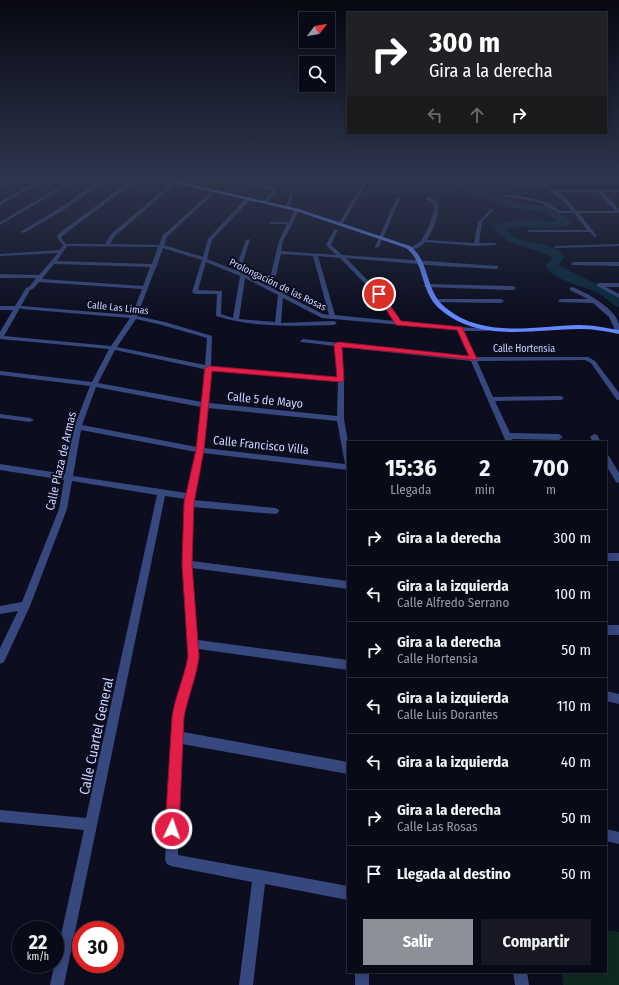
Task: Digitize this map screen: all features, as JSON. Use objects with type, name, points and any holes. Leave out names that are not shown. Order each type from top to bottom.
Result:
[{"type":"main road","points":[[346,225],[412,249],[416,252],[427,286],[435,301],[450,314],[462,321],[487,329],[596,328],[619,332]]},
{"type":"street","points":[[22,232],[34,225]]},
{"type":"street","points":[[74,225],[60,235],[59,238],[64,245],[62,252],[32,287],[19,308],[13,322],[8,324],[0,337],[113,348],[209,368],[341,380]]},
{"type":"street","points":[[107,245],[113,235],[125,225]]},
{"type":"street","name":"Calle Plaza de Armas","points":[[0,659],[25,606],[63,509],[78,427],[94,384],[113,348],[134,317],[165,236],[177,225]]},
{"type":"street","points":[[224,225],[210,240],[203,259],[195,292],[220,292],[218,315],[236,320],[278,324],[333,320],[315,254]]},
{"type":"street","points":[[270,288],[281,241],[290,225]]},
{"type":"street","points":[[377,247],[386,225]]},
{"type":"street","points":[[412,249],[421,246],[425,241],[431,225]]},
{"type":"street","points":[[476,245],[479,225]]},
{"type":"street","points":[[586,225],[595,236]]},
{"type":"street","points":[[336,230],[328,245],[371,284],[399,323]]},
{"type":"street","points":[[530,231],[591,231]]},
{"type":"street","points":[[237,273],[248,240]]},
{"type":"street","points":[[425,241],[476,245],[495,244]]},
{"type":"street","name":"Prolongación de las Rosas","points":[[64,245],[161,246],[203,259],[243,275],[281,293],[318,314],[333,320],[487,329]]},
{"type":"street","points":[[556,246],[619,245]]},
{"type":"street","points":[[0,255],[62,252]]},
{"type":"street","points":[[278,252],[340,255],[419,263],[496,267]]},
{"type":"street","points":[[53,262],[154,266]]},
{"type":"street","points":[[574,264],[619,264]]},
{"type":"street","points":[[236,320],[243,275]]},
{"type":"street","points":[[0,276],[146,288]]},
{"type":"street","points":[[619,285],[599,285],[619,296]]},
{"type":"street","points":[[427,286],[513,288]]},
{"type":"street","points":[[572,289],[604,306],[617,326],[619,332]]},
{"type":"street","points":[[278,324],[281,293]]},
{"type":"street","points":[[435,301],[501,301]]},
{"type":"street","points":[[561,301],[597,302]]},
{"type":"street","name":"Calle Las Limas","points":[[0,308],[19,308],[134,317],[164,323],[210,337],[209,368]]},
{"type":"street","points":[[460,328],[509,439],[559,437]]},
{"type":"street","name":"Calle Hortensia","points":[[303,341],[473,359],[590,359],[619,398]]},
{"type":"street","points":[[338,344],[341,380],[340,419],[347,457]]},
{"type":"street","points":[[209,368],[200,450],[189,500],[187,564],[193,644],[191,672],[180,703],[171,860],[347,893]]},
{"type":"street","name":"Calle 5 de Mayo","points":[[0,373],[94,384],[205,405],[340,419]]},
{"type":"street","points":[[492,399],[561,398]]},
{"type":"street","points":[[0,416],[30,420]]},
{"type":"street","name":"Calle Francisco Villa","points":[[78,427],[200,450],[347,467]]},
{"type":"street","points":[[607,460],[619,480]]},
{"type":"street","points":[[0,467],[162,492],[189,500],[275,511]]},
{"type":"street","name":"Calle Cuartel General","points":[[57,985],[162,492]]},
{"type":"street","points":[[607,557],[619,557]]},
{"type":"street","points":[[187,564],[347,585]]},
{"type":"street","points":[[0,610],[25,606]]},
{"type":"street","points":[[607,630],[619,630]]},
{"type":"street","points":[[193,644],[347,665]]},
{"type":"street","points":[[607,696],[619,699]]},
{"type":"street","points":[[177,737],[347,768]]},
{"type":"street","points":[[0,816],[92,825]]},
{"type":"street","points":[[607,835],[619,838]]},
{"type":"street","points":[[246,985],[259,877]]},
{"type":"street","points":[[362,973],[362,985]]},
{"type":"street","points":[[520,973],[522,985]]},
{"type":"green space","points":[[607,930],[619,932],[619,985],[563,985],[562,973],[607,973]]},
{"type":"waterway","points":[[507,225],[499,227],[510,239],[552,252],[559,257],[551,266],[559,272],[604,291],[619,303]]},
{"type":"route","points":[[172,829],[178,717],[180,703],[191,672],[194,657],[187,564],[189,503],[200,450],[209,368],[341,380],[338,344],[473,359],[460,328],[399,323],[379,294]]}]
